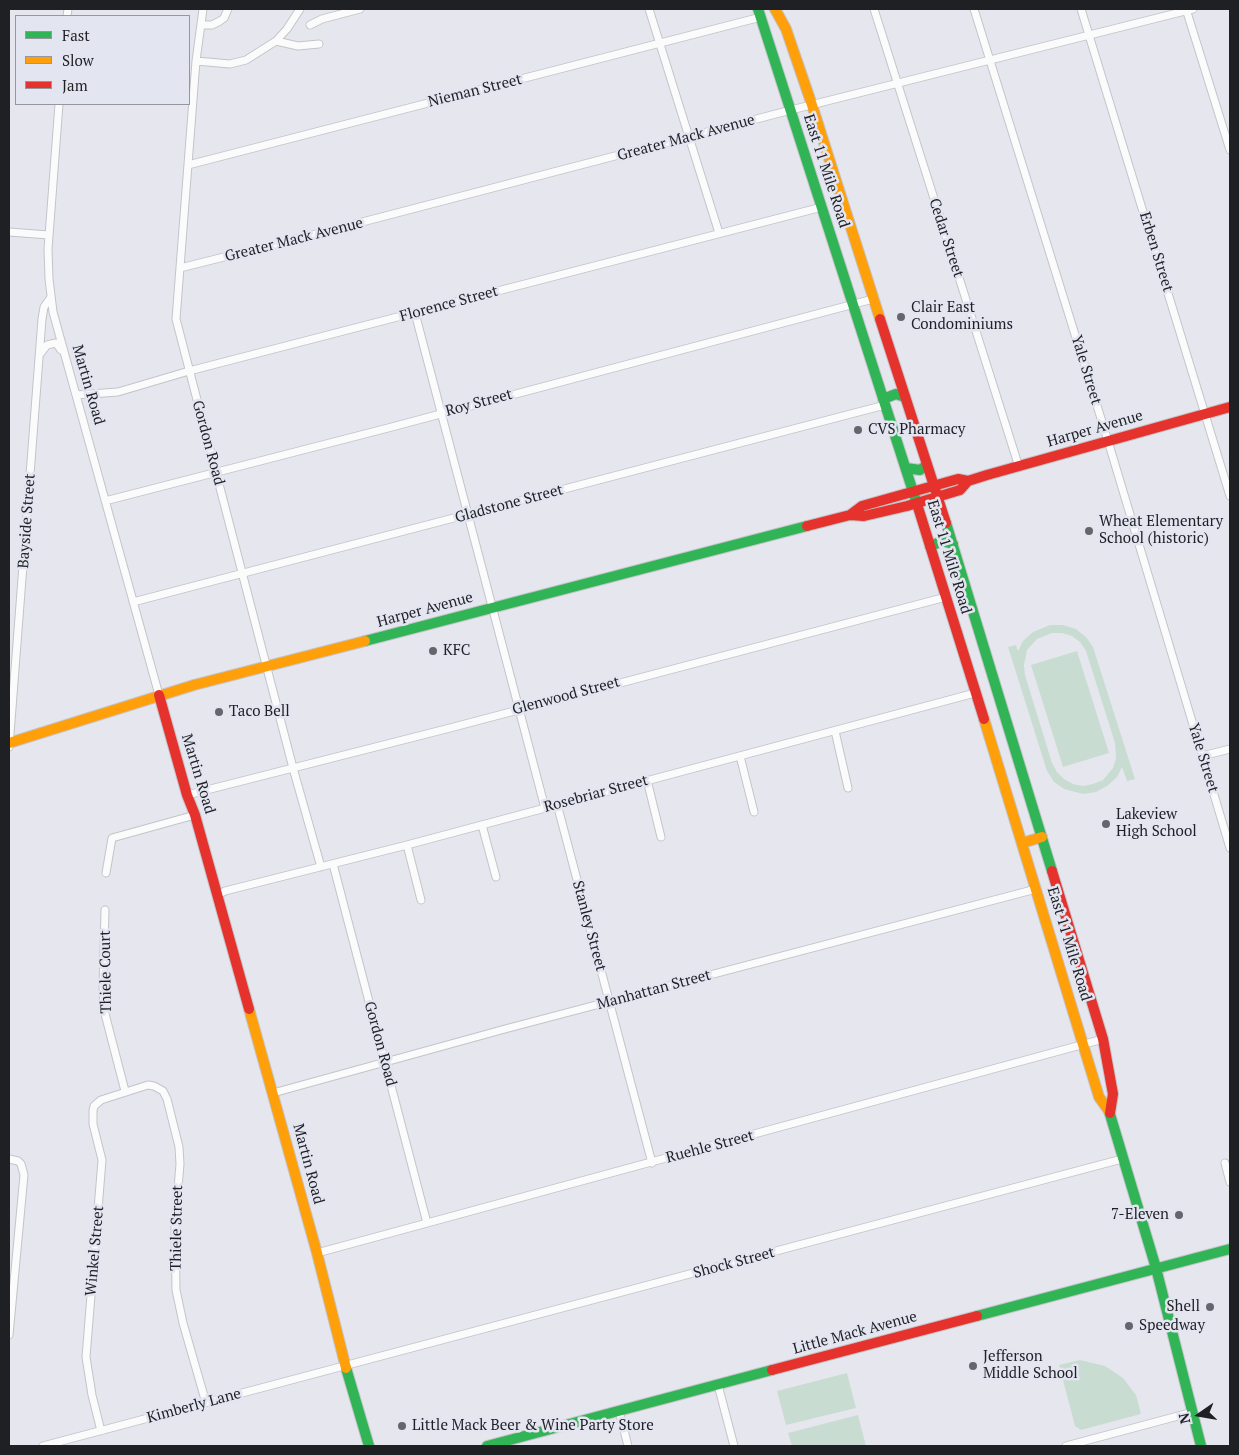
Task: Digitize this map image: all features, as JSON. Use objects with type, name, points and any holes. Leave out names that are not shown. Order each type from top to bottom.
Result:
[{"type":"main road","points":[[759,13],[776,10]]},
{"type":"main road","name":"East 11 Mile Road","points":[[776,10],[786,29],[812,105],[938,497],[1069,926],[1103,1039],[1113,1094],[1110,1113]]},
{"type":"main road","name":"East 11 Mile Road","points":[[759,13],[917,503],[1099,1097],[1110,1113],[1122,1159],[1156,1268],[1201,1446]]},
{"type":"main road","points":[[884,402],[891,394],[905,397]]},
{"type":"main road","name":"Harper Avenue","points":[[9,742],[159,695],[850,515],[864,516],[917,503],[960,490],[968,482],[1230,407]]},
{"type":"main road","points":[[906,468],[920,470],[927,465]]},
{"type":"main road","name":"Harper Avenue","points":[[850,515],[862,506],[958,479],[968,482]]},
{"type":"main road","points":[[930,546],[943,541],[952,544]]},
{"type":"main road","points":[[975,693],[985,694],[995,687]]},
{"type":"main road","name":"Martin Road","points":[[159,695],[218,895],[317,1254],[345,1366],[369,1446]]},
{"type":"main road","points":[[1022,843],[1042,837]]},
{"type":"main road","points":[[1048,930],[1056,925],[1069,926]]},
{"type":"main road","name":"Little Mack Avenue","points":[[488,1446],[1230,1249]]},
{"type":"street","name":"Gordon Road","points":[[203,9],[196,62],[176,319],[292,768],[321,867]]},
{"type":"street","points":[[201,25],[212,25],[220,22],[228,9]]},
{"type":"street","points":[[196,62],[239,63],[256,55],[276,41],[287,29],[300,9]]},
{"type":"street","points":[[310,25],[322,18],[360,9]]},
{"type":"street","points":[[649,9],[719,234]]},
{"type":"street","name":"Cedar Street","points":[[874,9],[1019,467]]},
{"type":"street","name":"Yale Street","points":[[974,9],[1108,441],[1230,848]]},
{"type":"street","name":"Erben Street","points":[[1081,9],[1230,496]]},
{"type":"street","points":[[1189,9],[1230,150]]},
{"type":"street","name":"Greater Mack Avenue","points":[[180,268],[1189,9]]},
{"type":"street","name":"Nieman Street","points":[[188,165],[660,44],[759,13]]},
{"type":"street","points":[[276,41],[298,46],[319,44]]},
{"type":"street","name":"Martin Road","points":[[60,105],[48,264],[53,312],[159,695]]},
{"type":"street","name":"Florence Street","points":[[76,395],[118,392],[822,207]]},
{"type":"street","points":[[9,232],[49,235]]},
{"type":"street","name":"Bayside Street","points":[[9,747],[44,307],[51,297]]},
{"type":"street","points":[[853,305],[873,299]]},
{"type":"street","name":"Roy Street","points":[[105,501],[853,305]]},
{"type":"street","points":[[415,313],[545,808]]},
{"type":"street","points":[[40,354],[47,345],[56,343],[67,364]]},
{"type":"street","name":"Gladstone Street","points":[[133,602],[884,402]]},
{"type":"street","name":"Glenwood Street","points":[[187,795],[450,728],[946,597]]},
{"type":"street","name":"Rosebriar Street","points":[[218,895],[225,891],[407,845],[975,693]]},
{"type":"street","points":[[835,731],[848,788]]},
{"type":"street","points":[[1202,756],[1230,749]]},
{"type":"street","points":[[740,756],[754,812]]},
{"type":"street","points":[[648,780],[662,837]]},
{"type":"street","name":"Stanley Street","points":[[558,804],[652,1163]]},
{"type":"street","points":[[106,873],[112,838],[195,815]]},
{"type":"street","points":[[482,825],[496,877]]},
{"type":"street","points":[[407,845],[421,900]]},
{"type":"street","name":"Gordon Road","points":[[333,864],[427,1223]]},
{"type":"street","name":"Manhattan Street","points":[[273,1092],[1036,889]]},
{"type":"street","name":"Thiele Court","points":[[105,910],[104,1010],[125,1091]]},
{"type":"street","name":"Ruehle Street","points":[[317,1254],[1103,1039]]},
{"type":"street","name":"Thiele Street","points":[[125,1091],[148,1085],[163,1091],[176,1132],[180,1164],[175,1224],[176,1290],[206,1403]]},
{"type":"street","name":"Winkel Street","points":[[102,1431],[92,1395],[86,1357],[102,1160],[92,1116],[97,1102],[125,1091]]},
{"type":"street","points":[[9,1159],[18,1161],[21,1164],[24,1175],[9,1334]]},
{"type":"street","name":"Shock Street","points":[[345,1366],[1122,1159]]},
{"type":"street","points":[[1225,1163],[1230,1182]]},
{"type":"street","name":"Kimberly Lane","points":[[43,1446],[345,1366]]},
{"type":"street","points":[[718,1385],[734,1446]]},
{"type":"street","points":[[619,1411],[628,1446]]},
{"type":"street","points":[[1066,1446],[1193,1412]]},
{"type":"green space","points":[[1050,625],[1063,625],[1076,629],[1086,637],[1093,647],[1135,779],[1127,781],[1122,767],[1117,777],[1107,786],[1096,792],[1083,794],[1064,789],[1054,782],[1047,771],[1008,647],[1016,645],[1018,651],[1023,641],[1033,632]],"holes":[[[1052,633],[1072,636],[1080,642],[1086,651],[1115,743],[1116,758],[1113,768],[1103,780],[1083,786],[1073,784],[1064,779],[1052,763],[1025,675],[1024,665],[1027,650],[1037,639]]]},
{"type":"green space","points":[[1077,651],[1109,753],[1063,767],[1031,665]]},
{"type":"green space","points":[[1080,1360],[1105,1366],[1123,1378],[1136,1395],[1141,1414],[1081,1430],[1075,1426],[1059,1365]]},
{"type":"green space","points":[[847,1373],[856,1408],[786,1425],[777,1391]]},
{"type":"green space","points":[[858,1415],[866,1446],[792,1446],[788,1433]]},
{"type":"traffic: fast","points":[[758,9],[917,504]]},
{"type":"traffic: fast","points":[[883,399],[896,394],[905,397]]},
{"type":"traffic: fast","points":[[906,468],[920,470],[927,465]]},
{"type":"traffic: fast","points":[[946,523],[1052,871]]},
{"type":"traffic: fast","points":[[365,641],[807,526]]},
{"type":"traffic: fast","points":[[930,546],[943,541],[953,544]]},
{"type":"traffic: fast","points":[[1109,1111],[1156,1268],[1201,1446]]},
{"type":"traffic: fast","points":[[977,1316],[1230,1249]]},
{"type":"traffic: fast","points":[[346,1368],[369,1446]]},
{"type":"traffic: fast","points":[[487,1446],[772,1370]]},
{"type":"traffic: slow","points":[[775,9],[786,29],[812,105],[880,319]]},
{"type":"traffic: slow","points":[[9,743],[194,685],[365,641]]},
{"type":"traffic: slow","points":[[984,719],[1099,1097],[1109,1111]]},
{"type":"traffic: slow","points":[[1022,843],[1042,837]]},
{"type":"traffic: slow","points":[[249,1009],[317,1253],[346,1368]]},
{"type":"traffic: jam","points":[[880,319],[946,523]]},
{"type":"traffic: jam","points":[[850,515],[864,516],[907,506],[960,490],[968,481],[987,475],[1230,407]]},
{"type":"traffic: jam","points":[[807,526],[850,515],[862,506],[958,479],[968,481]]},
{"type":"traffic: jam","points":[[917,504],[984,719]]},
{"type":"traffic: jam","points":[[159,695],[187,795],[195,815],[249,1009]]},
{"type":"traffic: jam","points":[[1052,871],[1103,1039],[1113,1094],[1110,1113]]},
{"type":"traffic: jam","points":[[772,1370],[977,1316]]},
{"type":"place","name":"Clair East Condominiums","points":[[901,317]]},
{"type":"place","name":"CVS Pharmacy","points":[[858,430]]},
{"type":"place","name":"Wheat Elementary School (historic)","points":[[1089,531]]},
{"type":"place","name":"KFC","points":[[433,651]]},
{"type":"place","name":"Taco Bell","points":[[219,712]]},
{"type":"place","name":"Lakeview High School","points":[[1106,824]]},
{"type":"place","name":"7-Eleven","points":[[1179,1215]]},
{"type":"place","name":"Shell","points":[[1210,1307]]},
{"type":"place","name":"Speedway","points":[[1129,1326]]},
{"type":"place","name":"Jefferson Middle School","points":[[973,1366]]},
{"type":"place","name":"Little Mack Beer & Wine Party Store","points":[[402,1426]]}]
